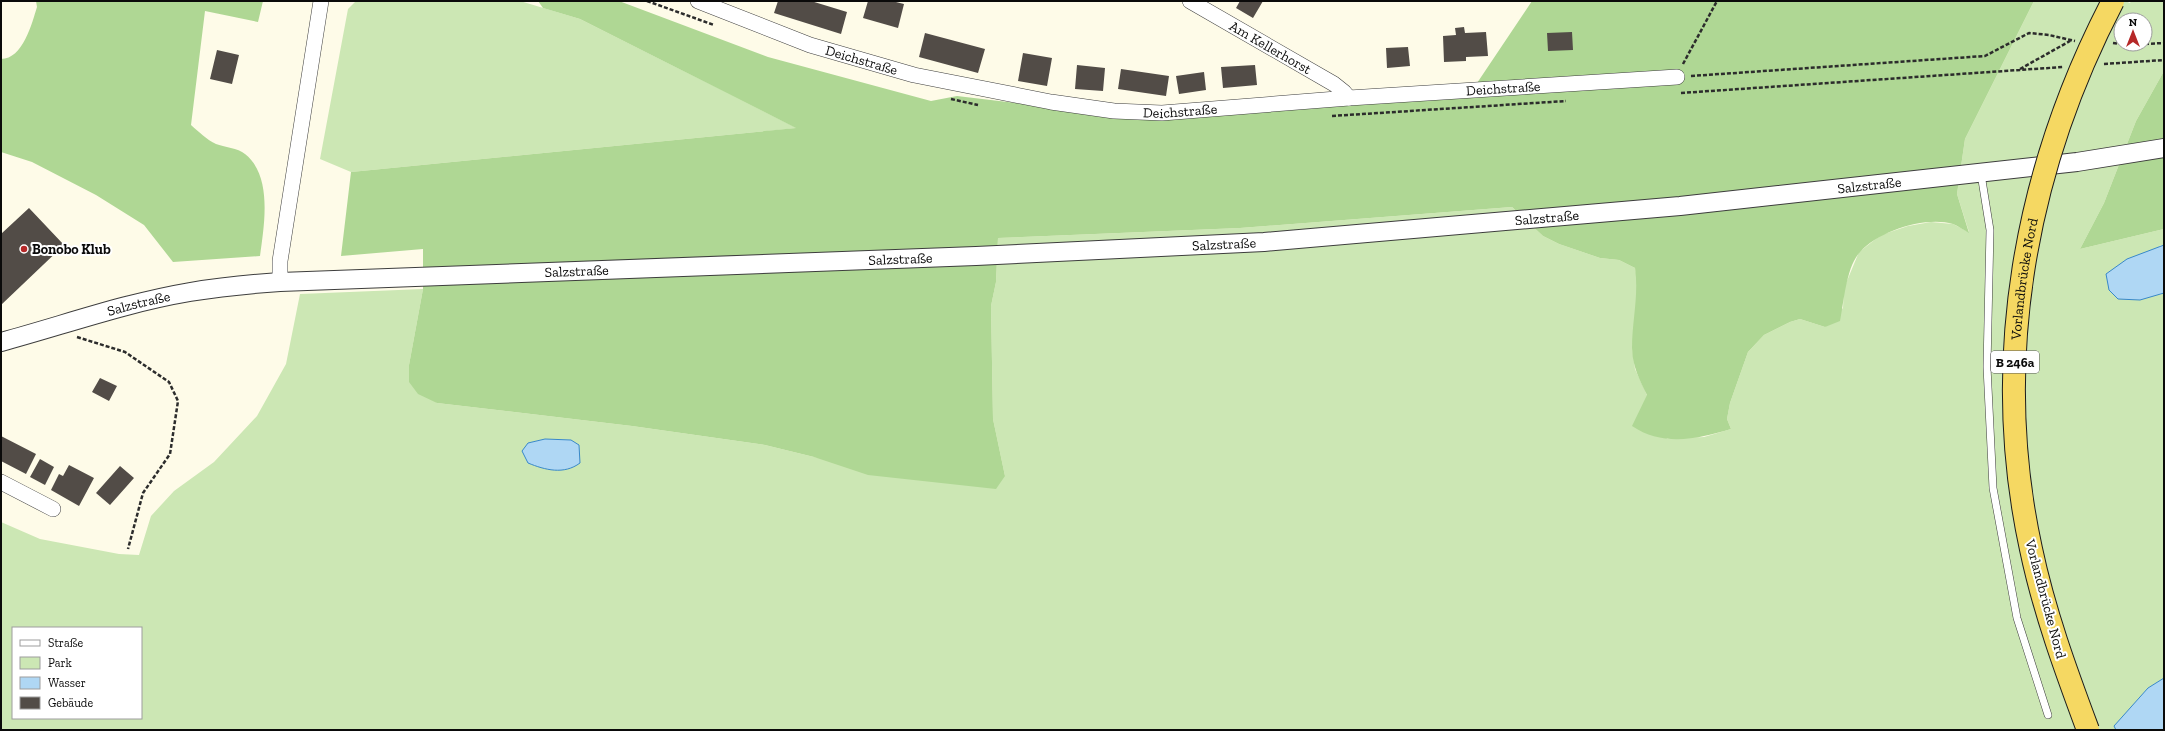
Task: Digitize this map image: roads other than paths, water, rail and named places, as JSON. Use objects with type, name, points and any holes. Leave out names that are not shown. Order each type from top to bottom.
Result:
[{"type":"main road","name":"Vorlandbrücke Nord","points":[[2088,730],[2058,647],[2031,548],[2017,451],[2014,403],[2015,347],[2018,303],[2026,252],[2036,202],[2051,147],[2082,63],[2113,1]]},
{"type":"street","points":[[280,282],[280,261],[321,1]]},
{"type":"street","name":"Deichstraße","points":[[698,1],[810,45],[914,75],[1051,102],[1114,111],[1162,113],[1349,98],[1677,77]]},
{"type":"street","name":"Am Kellerhorst","points":[[1190,1],[1334,84],[1349,98]]},
{"type":"street","name":"Salzstraße","points":[[1,342],[117,308],[189,292],[280,282],[976,256],[1264,242],[1680,206],[2077,162],[2164,148]]},
{"type":"street","points":[[1,482],[53,509]]},
{"type":"lane","points":[[1981,173],[1990,230],[1987,367],[1993,488],[2017,618],[2048,715]]},
{"type":"water","points":[[2164,245],[2164,293],[2140,300],[2118,299],[2109,290],[2106,274],[2127,259]]},
{"type":"water","points":[[545,439],[571,440],[579,445],[580,463],[568,469],[554,470],[541,468],[528,463],[522,451],[528,443]]},
{"type":"water","points":[[2164,678],[2164,730],[2116,730],[2114,726],[2148,688]]},
{"type":"place","name":"Bonobo Klub","points":[[24,249]]}]
